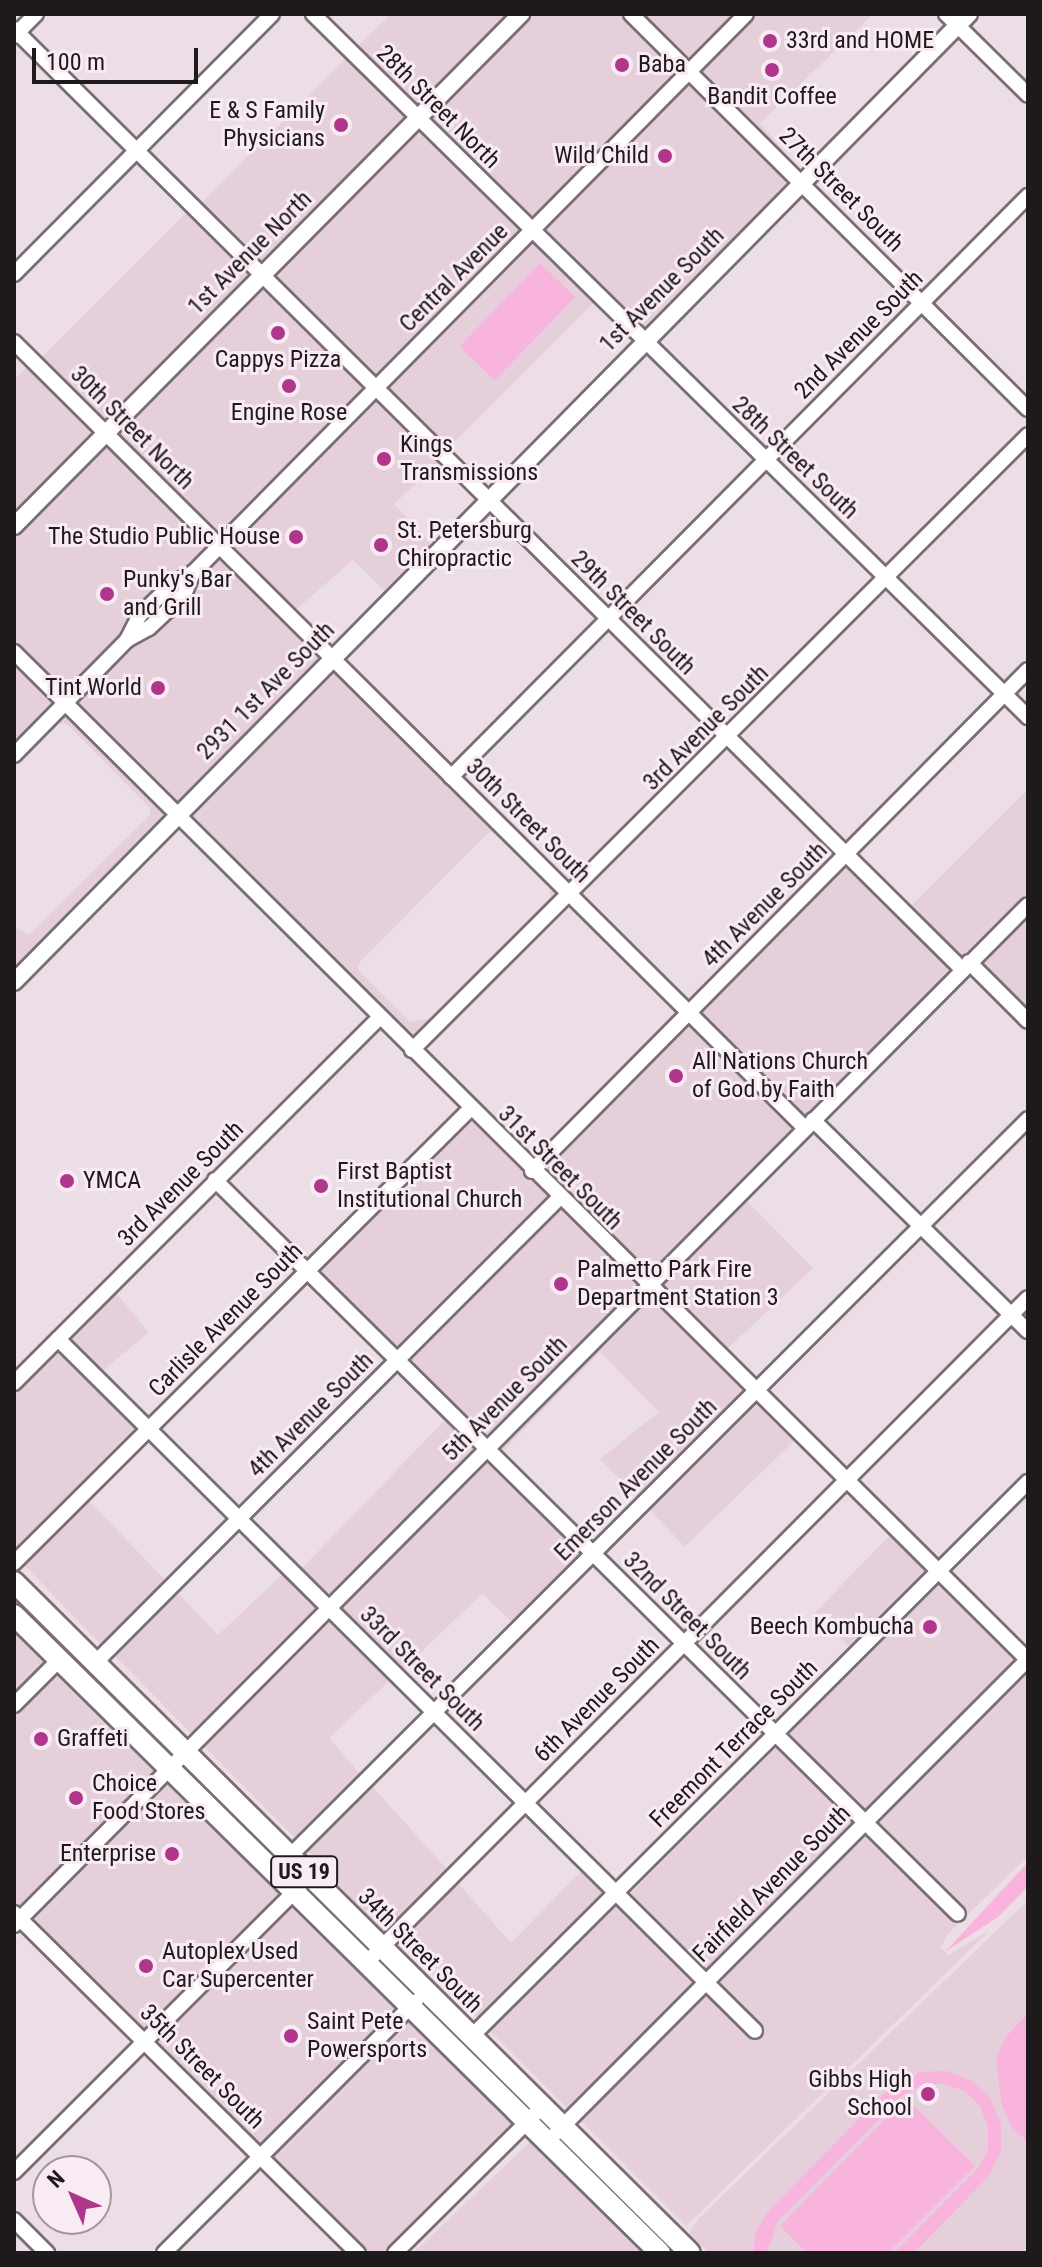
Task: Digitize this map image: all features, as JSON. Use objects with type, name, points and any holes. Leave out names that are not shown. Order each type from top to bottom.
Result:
[{"type":"highway","name":"34th Street South","points":[[17,1588],[381,1948],[417,1999],[527,2121],[660,2253]]},
{"type":"highway","name":"34th Street South","points":[[14,1615],[366,1963],[470,2038],[690,2253]]},
{"type":"main road","name":"1st Avenue North","points":[[14,526],[521,14]]},
{"type":"main road","name":"1st Avenue South","points":[[389,601],[803,182],[958,18]]},
{"type":"main road","name":"2931 1st Ave South","points":[[176,816],[389,601]]},
{"type":"main road","points":[[14,982],[176,816]]},
{"type":"street","points":[[15,32],[36,14]]},
{"type":"street","points":[[14,274],[272,14]]},
{"type":"street","name":"28th Street North","points":[[313,14],[531,231]]},
{"type":"street","name":"27th Street South","points":[[631,14],[1028,409]]},
{"type":"street","name":"Central Avenue","points":[[14,755],[127,640],[139,616],[172,584],[193,573],[746,14]]},
{"type":"street","points":[[958,18],[1028,95]]},
{"type":"street","name":"29th Street South","points":[[15,32],[846,854],[1028,1021]]},
{"type":"street","name":"2nd Avenue South","points":[[451,777],[1028,196]]},
{"type":"street","name":"28th Street South","points":[[531,231],[1028,717]]},
{"type":"street","name":"30th Street North","points":[[14,342],[220,546]]},
{"type":"street","name":"3rd Avenue South","points":[[412,1050],[571,895],[1028,435]]},
{"type":"street","name":"30th Street South","points":[[220,546],[690,1012],[1028,1331]]},
{"type":"street","name":"31st Street South","points":[[14,652],[559,1198],[1028,1659]]},
{"type":"street","name":"4th Avenue South","points":[[532,1171],[1028,670]]},
{"type":"street","name":"5th Avenue South","points":[[16,1919],[1028,905]]},
{"type":"street","name":"3rd Avenue South","points":[[14,1383],[379,1018]]},
{"type":"street","name":"Carlisle Avenue South","points":[[14,1563],[470,1109]]},
{"type":"street","name":"Emerson Avenue South","points":[[274,1873],[1028,1119]]},
{"type":"street","name":"32nd Street South","points":[[215,1180],[958,1914]]},
{"type":"street","name":"4th Avenue South","points":[[95,1663],[559,1198]]},
{"type":"street","name":"6th Avenue South","points":[[366,1963],[1028,1298]]},
{"type":"street","name":"33rd Street South","points":[[58,1339],[755,2031]]},
{"type":"street","name":"Freemont Terrace South","points":[[470,2038],[1028,1482]]},
{"type":"street","name":"Fairfield Avenue South","points":[[547,2141],[1028,1659]]},
{"type":"street","points":[[14,1705],[59,1660]]},
{"type":"street","points":[[14,2172],[309,1877]]},
{"type":"street","name":"35th Street South","points":[[16,1919],[358,2253]]},
{"type":"street","points":[[164,2253],[417,1999]]},
{"type":"street","points":[[395,2253],[543,2106]]},
{"type":"street","points":[[14,2220],[47,2253]]},
{"type":"shaded area","points":[[391,14],[511,14],[417,109],[356,48]]},
{"type":"shaded area","points":[[529,14],[623,14],[681,70],[531,222],[426,118]]},
{"type":"shaded area","points":[[639,14],[737,14],[689,62]]},
{"type":"shaded area","points":[[755,14],[873,14],[760,123],[802,173],[699,71]]},
{"type":"shaded area","points":[[348,56],[409,117],[260,266],[199,205]]},
{"type":"shaded area","points":[[690,79],[793,182],[642,334],[539,230]]},
{"type":"shaded area","points":[[418,126],[523,231],[373,380],[269,275]]},
{"type":"shaded area","points":[[188,211],[253,276],[105,425],[40,359]]},
{"type":"shaded area","points":[[532,240],[594,302],[445,451],[383,389]]},
{"type":"shaded area","points":[[540,263],[575,297],[495,380],[459,346]]},
{"type":"shaded area","points":[[262,285],[366,389],[217,537],[114,433]]},
{"type":"shaded area","points":[[29,365],[97,433],[14,517],[14,380]]},
{"type":"shaded area","points":[[375,398],[440,461],[394,504],[434,547],[387,593],[353,560],[293,612],[228,547]]},
{"type":"shaded area","points":[[106,442],[211,546],[64,694],[14,645],[14,535]]},
{"type":"shaded area","points":[[220,555],[324,657],[176,807],[73,704],[132,644],[154,633],[188,600],[198,577]]},
{"type":"shaded area","points":[[14,661],[56,703],[14,746]]},
{"type":"shaded area","points":[[333,666],[562,894],[416,1036],[382,1013],[185,816]],"holes":[[[489,832],[497,833],[548,884],[551,897],[433,1018],[410,1022],[359,971],[358,964]]]},
{"type":"shaded area","points":[[65,712],[168,815],[14,973],[14,927],[29,935],[150,815],[150,808],[67,724],[59,723],[14,768]]},
{"type":"shaded area","points":[[1028,789],[1028,896],[962,961],[909,908]]},
{"type":"shaded area","points":[[847,863],[954,970],[805,1118],[699,1011]]},
{"type":"shaded area","points":[[1028,914],[1028,1013],[978,963]]},
{"type":"shaded area","points":[[690,1020],[797,1127],[646,1277],[539,1171]]},
{"type":"shaded area","points":[[471,1117],[550,1196],[395,1351],[316,1272]]},
{"type":"shaded area","points":[[813,1129],[747,1201],[813,1268],[723,1353],[656,1287]]},
{"type":"shaded area","points":[[560,1206],[639,1285],[485,1439],[406,1360]]},
{"type":"shaded area","points":[[114,1291],[149,1332],[97,1375],[63,1334]]},
{"type":"shaded area","points":[[648,1295],[746,1391],[639,1499],[600,1459],[659,1412],[600,1352],[500,1454],[495,1449]]},
{"type":"shaded area","points":[[59,1347],[140,1428],[14,1554],[14,1392]]},
{"type":"shaded area","points":[[756,1400],[795,1440],[685,1547],[646,1506]]},
{"type":"shaded area","points":[[447,1418],[478,1448],[331,1600],[300,1571]]},
{"type":"shaded area","points":[[487,1457],[584,1553],[514,1624],[482,1594],[401,1671],[337,1608]]},
{"type":"shaded area","points":[[87,1499],[167,1582],[101,1645],[22,1562]]},
{"type":"shaded area","points":[[891,1534],[929,1571],[853,1650],[815,1613]]},
{"type":"shaded area","points":[[285,1572],[320,1607],[193,1735],[113,1654],[176,1591],[218,1635]]},
{"type":"shaded area","points":[[939,1580],[1018,1659],[863,1814],[784,1735]]},
{"type":"shaded area","points":[[329,1616],[392,1678],[329,1738],[362,1776],[298,1841],[202,1744]]},
{"type":"shaded area","points":[[14,1623],[51,1660],[14,1696]]},
{"type":"shaded area","points":[[1028,1668],[1028,1856],[948,1934],[941,1948],[949,1955],[990,1930],[686,2226],[581,2121],[865,1831],[959,1923],[966,1914],[873,1823]]},
{"type":"shaded area","points":[[60,1669],[160,1768],[19,1910],[14,1905],[14,1714]]},
{"type":"shaded area","points":[[779,1745],[856,1822],[705,1973],[628,1896]]},
{"type":"shaded area","points":[[169,1777],[284,1892],[144,2033],[28,1918]]},
{"type":"shaded area","points":[[371,1785],[449,1871],[381,1932],[303,1846]]},
{"type":"shaded area","points":[[1028,1862],[1028,1885],[1021,1894],[998,1917],[946,1951]]},
{"type":"shaded area","points":[[584,1868],[607,1892],[479,2020],[398,1940],[456,1881],[511,1943]]},
{"type":"shaded area","name":"Gibbs High School","points":[[1028,1900],[1028,2253],[709,2253],[689,2233],[698,2219]]},
{"type":"shaded area","points":[[294,1901],[400,2007],[259,2148],[153,2042]]},
{"type":"shaded area","points":[[616,1901],[697,1982],[569,2110],[488,2029]]},
{"type":"shaded area","points":[[1028,2013],[1028,2142],[1012,2127],[1002,2106],[996,2060],[1005,2038]]},
{"type":"shaded area","points":[[409,2016],[515,2124],[386,2253],[367,2253],[269,2157]]},
{"type":"shaded area","points":[[947,2071],[972,2081],[991,2099],[1001,2124],[1001,2151],[989,2176],[914,2253],[894,2253],[978,2168],[988,2149],[988,2127],[980,2106],[965,2091],[944,2084],[923,2085],[903,2095],[778,2221],[767,2253],[753,2253],[756,2231],[770,2209],[886,2092],[920,2072]]},
{"type":"shaded area","points":[[906,2098],[975,2166],[888,2253],[807,2253],[780,2226]]},
{"type":"shaded area","points":[[531,2141],[641,2253],[413,2253]]},
{"type":"place","name":"33rd and HOME","points":[[770,41]]},
{"type":"place","name":"Baba","points":[[622,65]]},
{"type":"place","name":"Bandit Coffee","points":[[772,70]]},
{"type":"place","name":"E & S Family Physicians","points":[[341,125]]},
{"type":"place","name":"Wild Child","points":[[665,156]]},
{"type":"place","name":"Cappys Pizza","points":[[278,333]]},
{"type":"place","name":"Engine Rose","points":[[289,386]]},
{"type":"place","name":"Kings Transmissions","points":[[384,459]]},
{"type":"place","name":"The Studio Public House","points":[[296,537]]},
{"type":"place","name":"St. Petersburg Chiropractic","points":[[381,545]]},
{"type":"place","name":"Punky's Bar and Grill","points":[[107,594]]},
{"type":"place","name":"Tint World","points":[[158,688]]},
{"type":"place","name":"All Nations Church of God by Faith","points":[[676,1076]]},
{"type":"place","name":"YMCA","points":[[67,1181]]},
{"type":"place","name":"First Baptist Institutional Church","points":[[321,1186]]},
{"type":"place","name":"Palmetto Park Fire Department Station 3","points":[[561,1284]]},
{"type":"place","name":"Beech Kombucha","points":[[930,1627]]},
{"type":"place","name":"Graffeti","points":[[41,1739]]},
{"type":"place","name":"Choice Food Stores","points":[[76,1798]]},
{"type":"place","name":"Enterprise","points":[[172,1854]]},
{"type":"place","name":"Autoplex Used Car Supercenter","points":[[146,1966]]},
{"type":"place","name":"Saint Pete Powersports","points":[[291,2036]]},
{"type":"place","name":"Gibbs High School","points":[[928,2094]]}]
